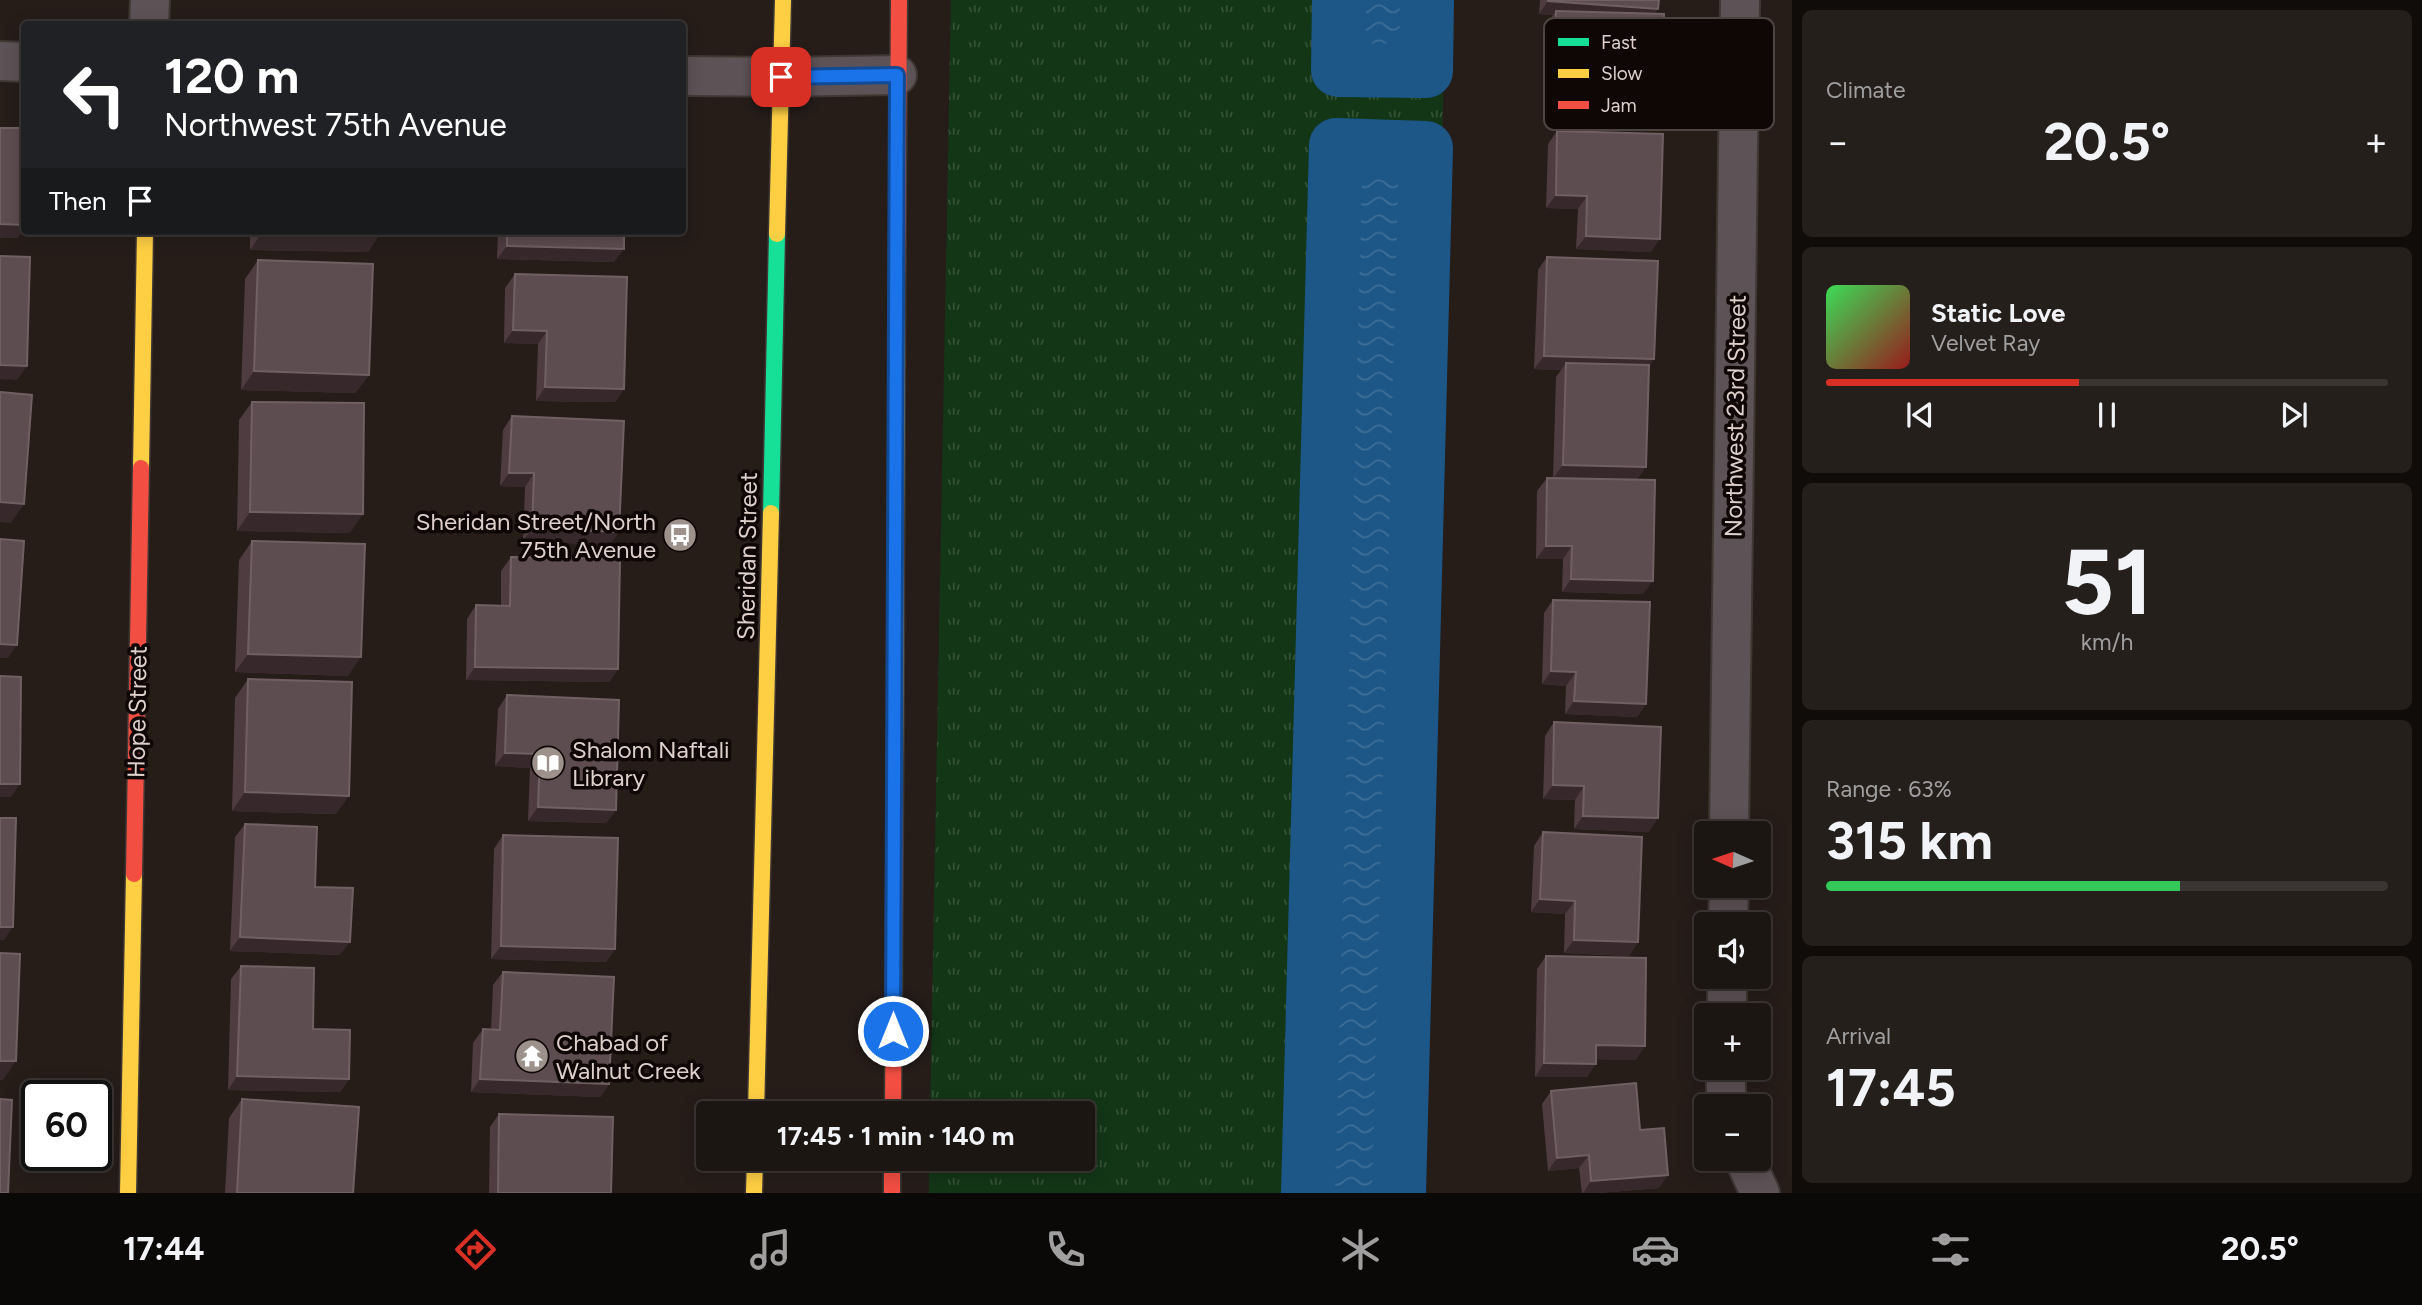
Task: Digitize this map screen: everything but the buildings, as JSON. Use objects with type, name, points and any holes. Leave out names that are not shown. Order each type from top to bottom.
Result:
[{"type":"main road","name":"Sheridan Street","points":[[756,1101],[783,0]]},
{"type":"main road","points":[[892,1101],[899,0]]},
{"type":"main road","name":"Hope Street","points":[[128,1193],[145,235]]},
{"type":"main road","points":[[754,1193],[755,1171]]},
{"type":"main road","points":[[892,1171],[892,1193]]},
{"type":"street","points":[[149,21],[150,0]]},
{"type":"street","name":"Northwest 23rd Street","points":[[1740,0],[1740,18]]},
{"type":"street","points":[[0,61],[21,62]]},
{"type":"street","points":[[686,76],[897,75]]},
{"type":"street","name":"Northwest 23rd Street","points":[[1729,821],[1738,130]]},
{"type":"street","points":[[1750,1171],[1760,1193]]},
{"type":"green space","points":[[951,0],[1445,0],[1422,1193],[929,1193],[929,1171],[1095,1171],[1095,1101],[930,1101]]},
{"type":"water","points":[[1339,0],[1427,0],[1426,71],[1338,70]]},
{"type":"water","points":[[1336,145],[1426,148],[1399,1193],[1308,1193]]},
{"type":"waterway","points":[[1339,0],[1338,70],[1426,71],[1427,0]]},
{"type":"waterway","points":[[1308,1193],[1336,145],[1426,148],[1399,1193]]},
{"type":"traffic: fast","points":[[771,513],[777,234]]},
{"type":"traffic: slow","points":[[777,234],[783,0]]},
{"type":"traffic: slow","points":[[141,468],[145,235]]},
{"type":"traffic: slow","points":[[895,768],[897,286]]},
{"type":"traffic: slow","points":[[756,1101],[771,513]]},
{"type":"traffic: slow","points":[[128,1193],[134,874]]},
{"type":"traffic: slow","points":[[754,1193],[755,1171]]},
{"type":"traffic: jam","points":[[897,286],[899,0]]},
{"type":"traffic: jam","points":[[134,874],[141,468]]},
{"type":"traffic: jam","points":[[893,1101],[895,768]]},
{"type":"traffic: jam","points":[[892,1171],[892,1193]]},
{"type":"place","name":"Sheridan Street/North 75th Avenue","points":[[680,535]]},
{"type":"place","name":"Shalom Naftali Library","points":[[548,763]]},
{"type":"place","name":"Chabad of Walnut Creek","points":[[532,1056]]},
{"type":"route","points":[[781,77],[897,75],[893,1031]]}]
